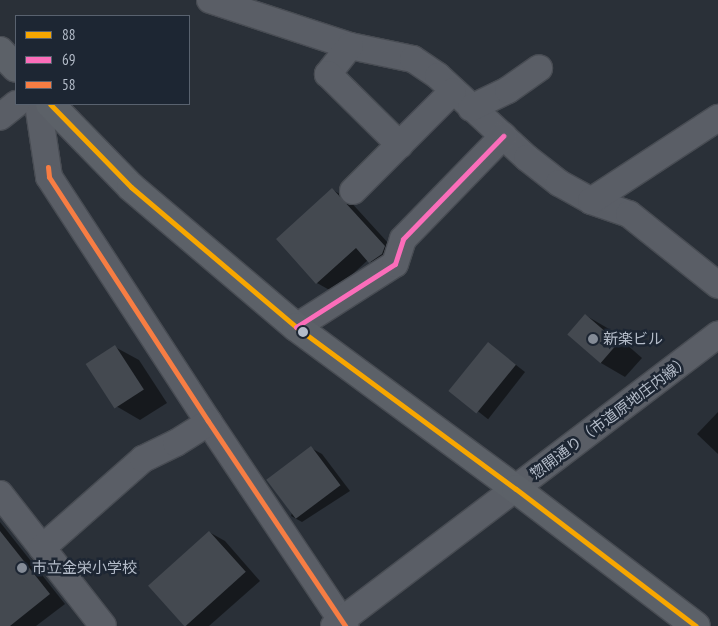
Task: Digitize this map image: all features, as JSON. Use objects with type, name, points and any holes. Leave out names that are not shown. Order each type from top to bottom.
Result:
[{"type":"main road","points":[[0,50],[15,67]]},
{"type":"main road","points":[[51,105],[131,187],[296,327],[516,489],[695,626]]},
{"type":"street","points":[[210,0],[350,46],[413,59],[438,76],[503,136],[559,183],[590,201],[629,214],[718,284]]},
{"type":"street","points":[[350,46],[328,74],[400,145]]},
{"type":"street","points":[[353,191],[400,145],[462,99],[508,90],[538,68]]},
{"type":"street","points":[[0,117],[15,105]]},
{"type":"street","points":[[38,105],[49,177],[340,624]]},
{"type":"street","points":[[590,201],[718,118]]},
{"type":"street","points":[[296,327],[395,264],[403,239],[503,136]]},
{"type":"street","name":"惣開通り（市道原地庄内線）","points":[[340,624],[718,334]]},
{"type":"street","points":[[42,548],[142,459],[176,443],[209,422]]},
{"type":"street","points":[[0,494],[103,626]]},
{"type":"building","points":[[332,188],[385,246],[382,254],[369,263],[356,248],[316,284],[276,239]]},
{"type":"building","name":"新楽ビル","points":[[585,314],[618,343],[600,363],[567,334]]},
{"type":"building","points":[[488,342],[516,365],[476,414],[448,391]]},
{"type":"building","points":[[115,345],[144,389],[115,409],[86,364]]},
{"type":"building","points":[[311,446],[340,485],[296,519],[266,480]]},
{"type":"building","points":[[0,531],[50,594],[10,626],[0,626]]},
{"type":"building","points":[[209,531],[246,572],[186,626],[148,586]]},
{"type":"transit line","name":"88","points":[[51,105],[131,187],[296,327],[516,489],[696,626]]},
{"type":"transit line","name":"69","points":[[296,327],[395,264],[403,239],[503,136]]},
{"type":"transit line","name":"58","points":[[48,167],[49,177],[208,421],[345,626]]},
{"type":"place","name":"新楽ビル","points":[[593,339]]},
{"type":"place","name":"市立金栄小学校","points":[[22,568]]}]
